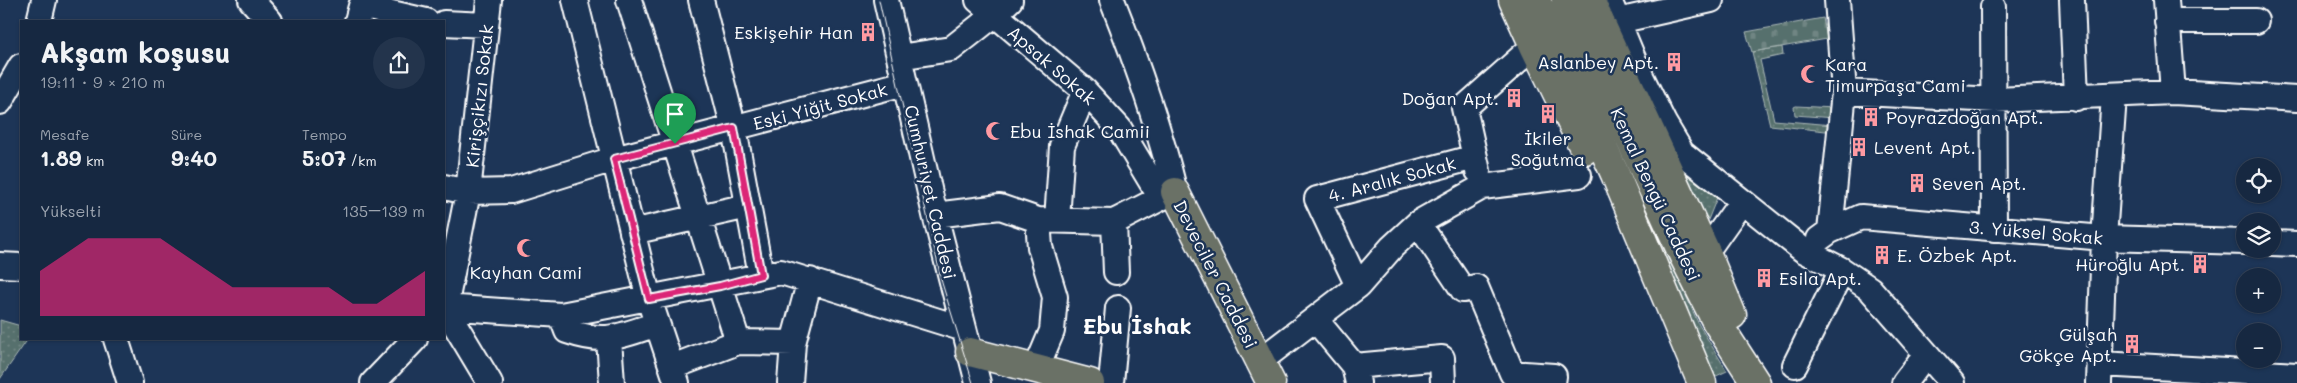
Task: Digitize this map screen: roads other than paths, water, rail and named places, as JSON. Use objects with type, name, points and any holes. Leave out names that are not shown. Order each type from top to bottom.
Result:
[{"type":"main road","points":[[1514,0],[1530,49],[1581,143],[1658,274]]},
{"type":"main road","name":"Kemal Bengü Caddesi","points":[[1536,0],[1616,174],[1702,383]]},
{"type":"main road","name":"Kemal Bengü Caddesi","points":[[1566,0],[1685,259],[1716,321],[1756,381]]},
{"type":"main road","points":[[1590,0],[1706,252],[1756,381]]},
{"type":"main road","name":"Deveciler Caddesi","points":[[1168,195],[1266,372]]},
{"type":"main road","points":[[967,340],[1036,369],[1090,383]]},
{"type":"main road","points":[[1715,383],[1726,373],[1734,372],[1756,381]]},
{"type":"street","points":[[38,20],[44,0]]},
{"type":"street","points":[[251,0],[269,20]]},
{"type":"street","name":"Kirişçikızı Sokak","points":[[445,303],[468,192],[489,0]]},
{"type":"street","points":[[575,0],[649,299],[674,375],[738,342],[793,343]]},
{"type":"street","points":[[629,0],[738,342]]},
{"type":"street","points":[[701,0],[734,128],[761,275]]},
{"type":"street","name":"Cumhuriyet Caddesi","points":[[886,0],[936,215],[978,383]]},
{"type":"street","points":[[936,215],[1000,208],[1048,220],[1114,222],[1168,195],[1166,157],[1129,42],[1112,0]]},
{"type":"street","points":[[1482,187],[1464,108],[1530,49],[1502,0]]},
{"type":"street","points":[[1711,0],[1613,10],[1638,70],[1664,123],[1682,153],[1803,250],[1842,270],[1870,290],[1952,383]]},
{"type":"street","points":[[1830,231],[1844,92],[1837,0]]},
{"type":"street","points":[[2072,0],[2076,98]]},
{"type":"street","points":[[899,57],[951,49],[994,5]]},
{"type":"street","name":"Apsak Sokak","points":[[994,5],[1085,91],[1119,128],[1168,195]]},
{"type":"street","points":[[357,20],[361,6],[422,20]]},
{"type":"street","points":[[1993,7],[1995,100],[1994,229]]},
{"type":"street","points":[[2173,92],[2166,11],[2256,21]]},
{"type":"street","points":[[445,23],[486,25]]},
{"type":"street","points":[[0,102],[20,68]]},
{"type":"street","name":"Eski Yiğit Sokak","points":[[445,187],[468,192],[510,191],[614,159],[905,83]]},
{"type":"street","points":[[1036,369],[1052,331],[1055,297],[1040,247],[1048,220],[1062,146],[1085,91]]},
{"type":"street","points":[[1844,92],[1995,100],[2076,98],[2173,92],[2297,99]]},
{"type":"street","points":[[2114,96],[2104,238],[2100,374],[2297,375]]},
{"type":"street","name":"4. Aralık Sokak","points":[[1358,286],[1316,198],[1475,157]]},
{"type":"street","points":[[1266,372],[1315,318],[1358,286],[1392,247],[1418,223],[1482,187],[1579,175]]},
{"type":"street","points":[[1706,252],[1742,201]]},
{"type":"street","points":[[632,232],[748,206]]},
{"type":"street","name":"3. Yüksel Sokak","points":[[1803,250],[1830,231],[1861,216],[2104,238],[2236,242]]},
{"type":"street","points":[[1114,222],[1116,272]]},
{"type":"street","points":[[1418,223],[1463,290],[1476,287],[1512,373],[1554,376],[1554,383]]},
{"type":"street","points":[[2281,243],[2297,244]]},
{"type":"street","points":[[0,265],[20,266]]},
{"type":"street","points":[[1795,365],[1842,270]]},
{"type":"street","points":[[445,308],[561,315],[720,286],[761,275],[781,272],[810,280],[967,340]]},
{"type":"street","points":[[790,383],[793,343],[810,280]]},
{"type":"street","points":[[1111,383],[1118,308]]},
{"type":"street","points":[[445,310],[490,383]]},
{"type":"street","points":[[561,315],[567,331],[586,338],[609,339],[657,324]]},
{"type":"street","points":[[1315,318],[1356,374],[1442,358],[1443,383]]},
{"type":"street","points":[[609,339],[612,383]]},
{"type":"street","points":[[116,340],[130,383]]},
{"type":"street","points":[[373,383],[414,340]]},
{"type":"street","points":[[1904,383],[1926,354]]},
{"type":"tram line","points":[[879,0],[942,283],[973,383]]},
{"type":"place","name":"Eskişehir Han","points":[[868,32]]},
{"type":"place","name":"Aslanbey Apt.","points":[[1674,62]]},
{"type":"place","name":"Kara Timurpaşa Cami","points":[[1810,74]]},
{"type":"place","name":"Doğan Apt.","points":[[1514,98]]},
{"type":"place","name":"İkiler Soğutma","points":[[1548,114]]},
{"type":"place","name":"Poyrazdoğan Apt.","points":[[1871,117]]},
{"type":"place","name":"Ebu İshak Camii","points":[[995,131]]},
{"type":"place","name":"Levent Apt.","points":[[1859,147]]},
{"type":"place","name":"Seven Apt.","points":[[1917,183]]},
{"type":"place","name":"Kayhan Cami","points":[[526,248]]},
{"type":"place","name":"E. Özbek Apt.","points":[[1882,255]]},
{"type":"place","name":"Hüroğlu Apt.","points":[[2200,264]]},
{"type":"place","name":"Esila Apt.","points":[[1764,278]]},
{"type":"place","name":"Gülşah Gökçe Apt.","points":[[2132,344]]},
{"type":"district","name":"Ebu İshak","points":[[1137,325]]}]
